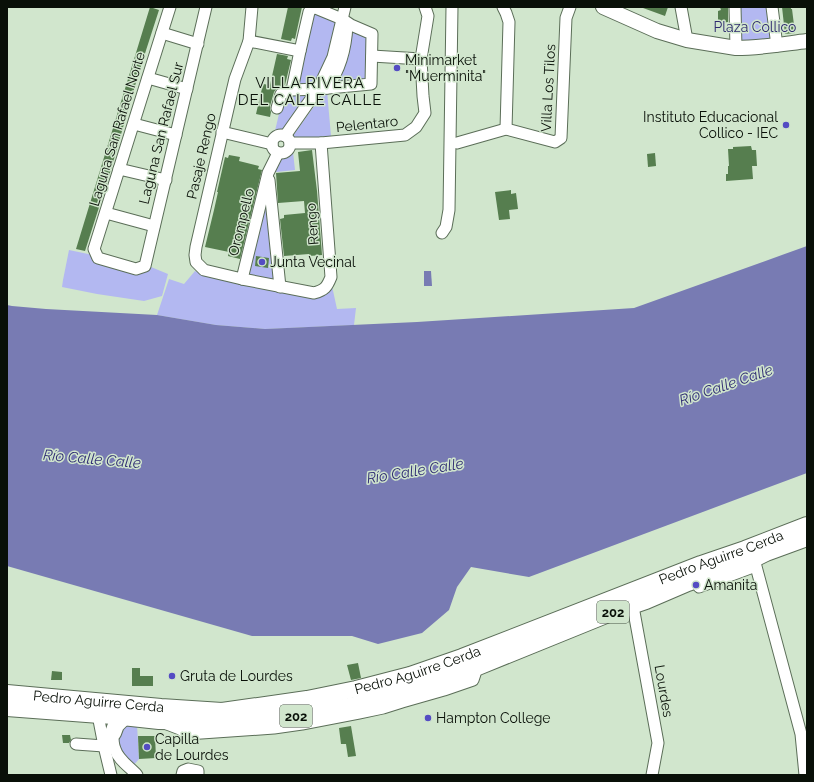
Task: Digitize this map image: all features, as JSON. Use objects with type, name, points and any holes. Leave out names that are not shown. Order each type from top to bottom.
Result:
[{"type":"highway","name":"Pedro Aguirre Cerda","points":[[7,708],[106,719],[214,722],[283,718],[359,704],[435,682],[473,669],[611,613],[646,601],[751,555],[807,525]]},
{"type":"highway","name":"Pedro Aguirre Cerda","points":[[7,693],[106,719],[161,707],[222,711],[307,699],[356,689],[410,675],[462,657],[693,567],[766,553],[807,538]]},
{"type":"main road","points":[[603,7],[657,31],[687,40],[736,48],[777,46],[807,41]]},
{"type":"street","name":"Laguna San Rafael Norte","points":[[145,266],[136,269],[98,258],[94,249],[170,7]]},
{"type":"street","name":"Laguna San Rafael Sur","points":[[145,266],[206,7]]},
{"type":"street","name":"Pasaje Rengo","points":[[242,279],[204,270],[196,262],[194,256],[235,79],[249,41],[252,7]]},
{"type":"street","points":[[277,108],[281,94],[292,90],[323,89],[371,84],[372,34],[313,7],[309,12],[292,90]]},
{"type":"street","name":"Orompello","points":[[345,7],[345,21]]},
{"type":"street","name":"Orompello","points":[[288,139],[323,89],[345,21],[348,7]]},
{"type":"street","name":"Pelentaro","points":[[288,139],[321,143],[405,135],[416,127],[425,113],[422,96],[421,59],[428,16],[425,7]]},
{"type":"street","points":[[442,232],[446,227],[449,210],[452,7]]},
{"type":"street","points":[[457,143],[506,129],[509,22],[503,7]]},
{"type":"street","name":"Villa Los Tilos","points":[[506,129],[555,142],[562,138],[566,18],[570,7]]},
{"type":"street","points":[[681,7],[687,40]]},
{"type":"street","points":[[735,7],[736,48]]},
{"type":"street","points":[[772,7],[777,46]]},
{"type":"street","points":[[162,33],[198,44]]},
{"type":"street","points":[[249,41],[300,51]]},
{"type":"street","points":[[372,56],[421,59]]},
{"type":"street","points":[[148,78],[187,89]]},
{"type":"street","points":[[134,124],[176,135]]},
{"type":"street","points":[[222,132],[272,144],[278,153]]},
{"type":"street","name":"Orompello","points":[[242,279],[268,173],[278,153],[284,153],[290,148],[288,139],[282,135],[277,136],[272,144]]},
{"type":"street","name":"Rengo","points":[[242,279],[314,293],[323,290],[328,285],[331,276],[321,143]]},
{"type":"street","points":[[119,169],[166,180]]},
{"type":"street","name":"Orompello","points":[[268,173],[280,287]]},
{"type":"street","points":[[106,213],[154,226]]},
{"type":"street","points":[[611,613],[613,619],[634,612],[751,555],[801,734],[805,775]]},
{"type":"street","name":"Lourdes","points":[[634,612],[658,743],[652,775]]},
{"type":"street","points":[[76,744],[106,719]]},
{"type":"street","points":[[106,719],[115,749],[130,773]]},
{"type":"street","points":[[106,719],[111,775]]},
{"type":"street","points":[[182,775],[183,771],[188,769],[198,771],[198,775]]},
{"type":"green space","name":"Plaza Collico","points":[[737,7],[771,7],[775,40],[742,46]]},
{"type":"green space","points":[[315,11],[338,21],[333,49],[317,86],[295,87]]},
{"type":"green space","points":[[349,28],[369,36],[368,81],[332,84]]},
{"type":"green space","points":[[327,91],[331,136],[293,139],[292,137],[323,94]]},
{"type":"green space","points":[[296,93],[308,95],[284,132],[274,135],[283,97]]},
{"type":"green space","points":[[293,152],[295,170],[276,172],[279,160],[289,157]]},
{"type":"green space","points":[[267,199],[277,277],[272,280],[248,277],[246,274]]},
{"type":"green space","points":[[69,250],[93,255],[97,263],[133,274],[138,274],[151,267],[168,274],[162,296],[144,301],[62,287]]},
{"type":"green space","points":[[195,271],[210,277],[315,297],[332,286],[337,309],[356,308],[354,325],[265,329],[216,325],[157,315],[169,279],[184,284]]},
{"type":"green space","points":[[137,725],[139,759],[133,766],[127,761],[116,744],[119,726]]},
{"type":"water","name":"Río Calle Calle","points":[[807,246],[807,473],[529,577],[471,567],[457,587],[449,610],[422,633],[378,644],[352,636],[252,636],[7,566],[7,305],[46,309],[157,315],[216,325],[265,329],[417,322],[634,308]]},
{"type":"water","points":[[424,271],[431,271],[432,286],[424,286]]},
{"type":"building","points":[[150,7],[159,10],[139,72],[109,176],[85,251],[76,249]]},
{"type":"building","points":[[288,7],[302,7],[295,39],[292,38],[291,41],[281,39]]},
{"type":"building","points":[[643,7],[668,7],[665,16]]},
{"type":"building","points":[[720,7],[728,7],[728,22],[721,23],[718,21],[718,11],[721,10]]},
{"type":"building","points":[[782,7],[791,7],[792,9],[795,33],[785,34]]},
{"type":"building","points":[[277,54],[288,56],[287,59],[291,60],[285,85],[278,86],[274,92],[270,106],[270,117],[256,114],[263,84],[270,85]]},
{"type":"building","points":[[751,146],[752,150],[756,150],[757,166],[752,166],[753,179],[726,181],[726,174],[728,174],[729,166],[728,149],[733,149],[733,147]]},
{"type":"building","points":[[312,150],[322,255],[309,256],[309,254],[284,256],[280,219],[284,218],[284,215],[305,213],[304,201],[278,203],[276,173],[300,171],[298,152]]},
{"type":"building","points":[[655,153],[656,166],[648,167],[647,154]]},
{"type":"building","points":[[229,155],[240,157],[239,161],[259,166],[258,169],[262,170],[240,259],[228,256],[229,252],[205,247],[225,157],[228,158]]},
{"type":"building","points":[[511,190],[511,194],[516,193],[518,209],[509,210],[510,219],[499,220],[495,192]]},
{"type":"building","name":"Junta Vecinal","points":[[256,256],[269,258],[268,268],[255,266]]},
{"type":"building","points":[[358,663],[361,678],[351,680],[347,665]]},
{"type":"building","points":[[132,668],[140,668],[140,676],[153,676],[153,686],[132,686]]},
{"type":"building","points":[[52,671],[62,672],[62,680],[51,680]]},
{"type":"building","points":[[351,726],[356,756],[348,757],[346,744],[341,744],[339,728]]},
{"type":"building","points":[[62,735],[70,735],[71,740],[69,743],[63,743]]},
{"type":"building","name":"Capilla de Lourdes","points":[[138,736],[155,736],[156,758],[139,759]]},
{"type":"place","name":"Minimarket \"Muerminita\"","points":[[397,68]]},
{"type":"place","name":"Instituto Educacional Collico - IEC","points":[[786,125]]},
{"type":"place","name":"Junta Vecinal","points":[[262,262]]},
{"type":"place","name":"Amanita","points":[[696,585]]},
{"type":"place","name":"Gruta de Lourdes","points":[[172,676]]},
{"type":"place","name":"Hampton College","points":[[428,718]]},
{"type":"place","name":"Capilla de Lourdes","points":[[147,747]]},
{"type":"district","name":"VILLA RIVERA DEL CALLE CALLE","points":[[310,92]]}]
